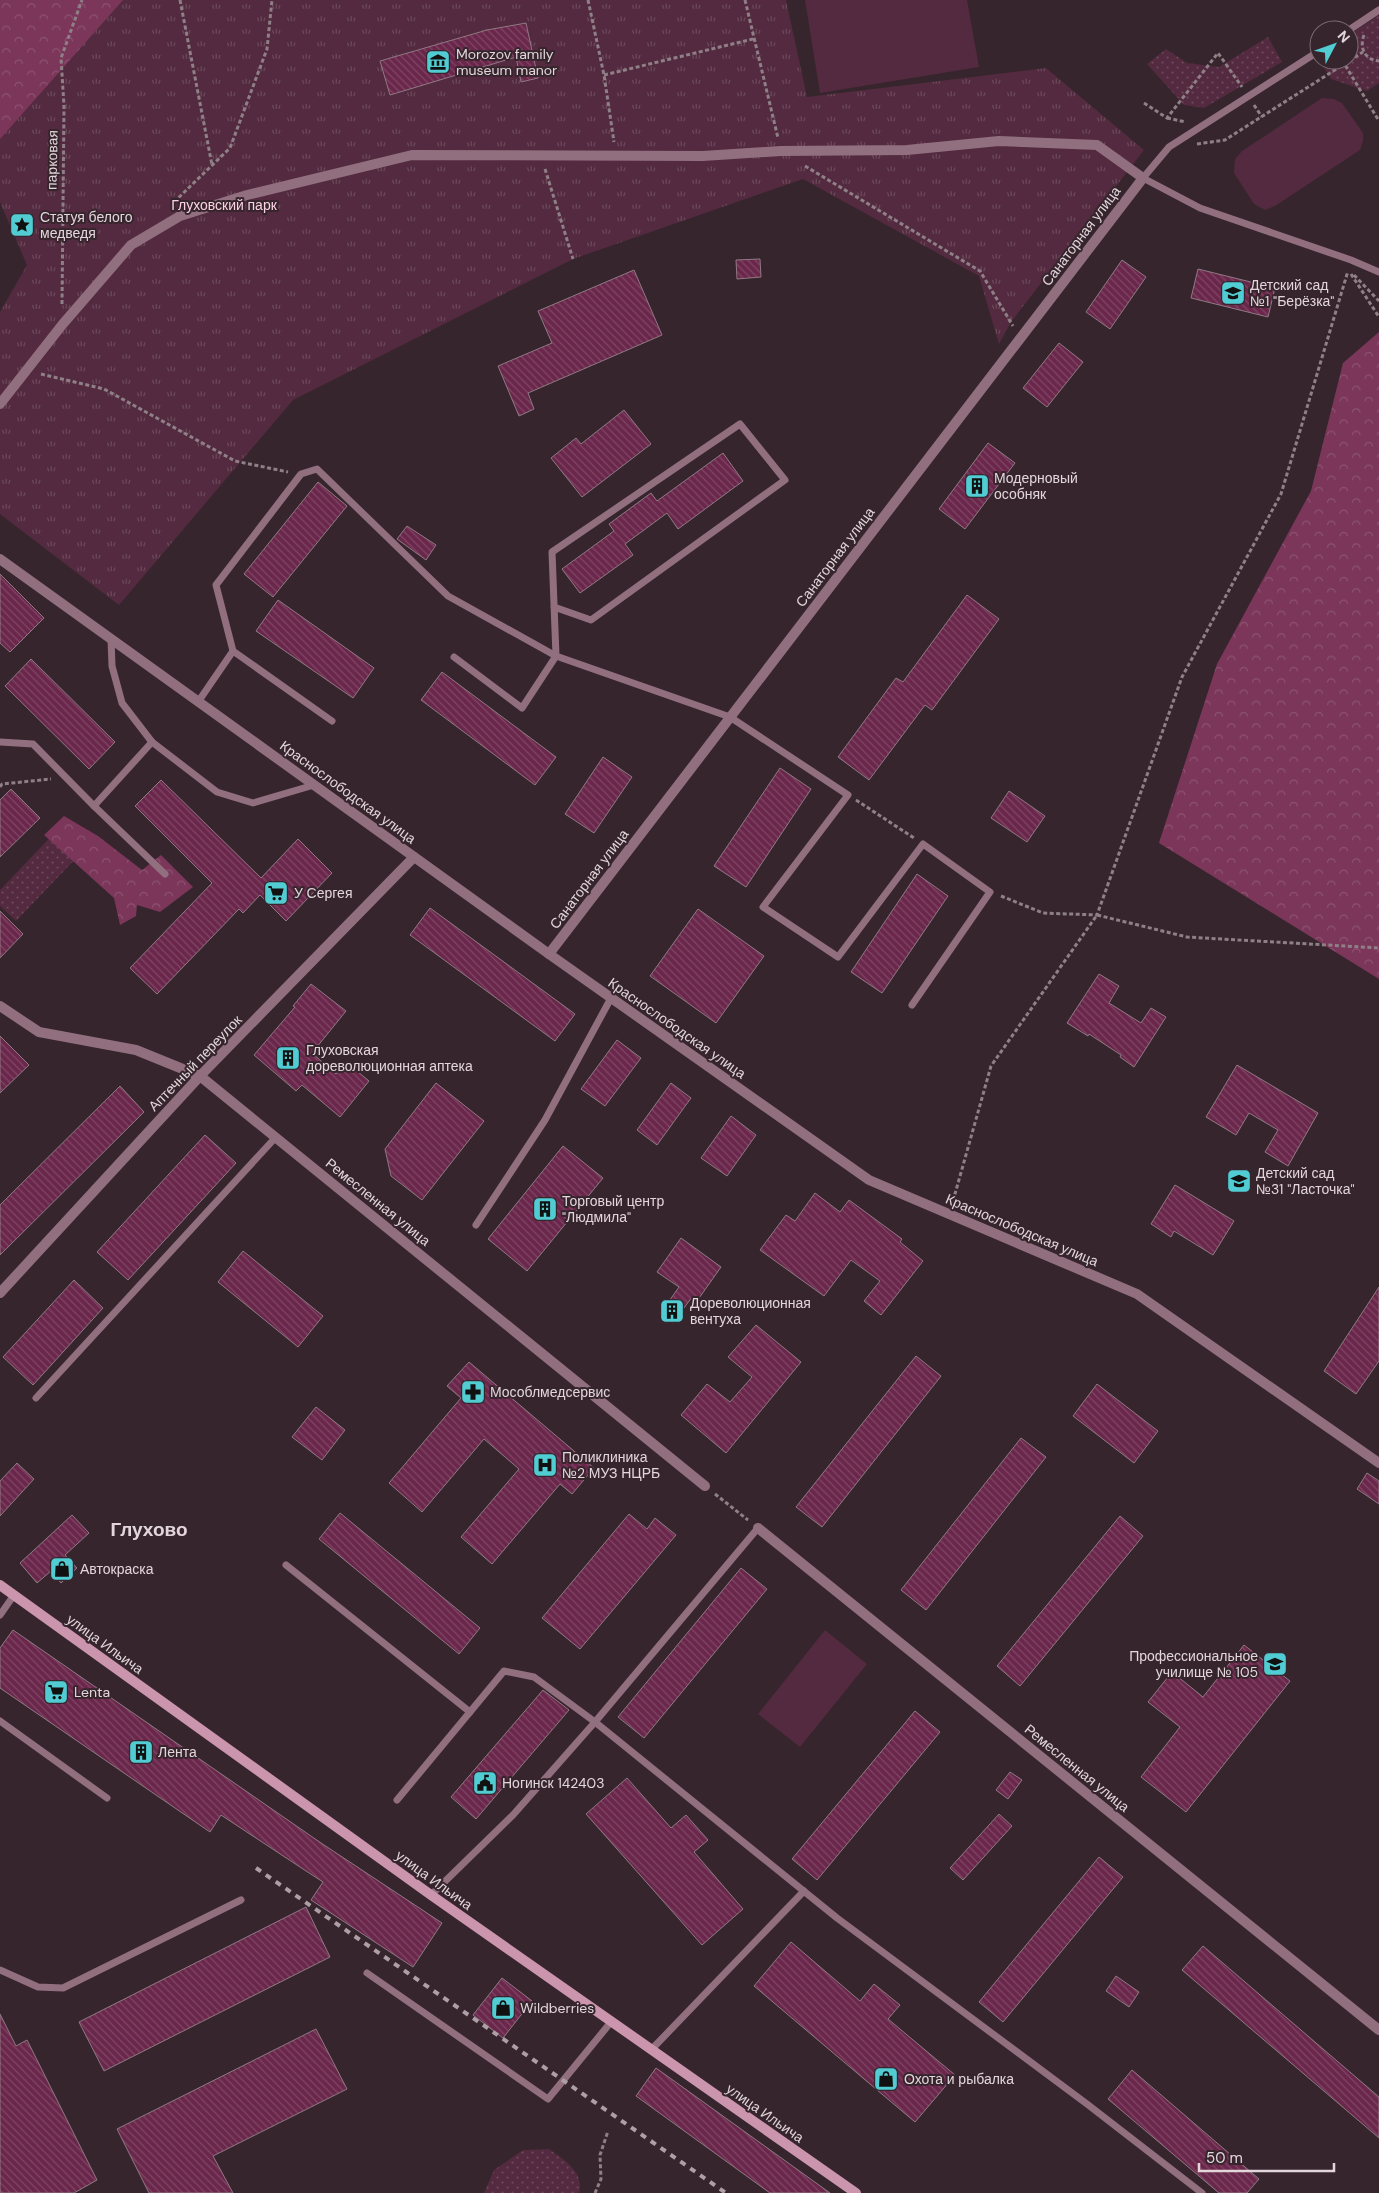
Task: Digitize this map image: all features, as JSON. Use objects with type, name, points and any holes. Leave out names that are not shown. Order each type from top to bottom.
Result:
[{"type":"main road","name":"улица Ильича","points":[[0,1585],[611,2022],[856,2193]]},
{"type":"street","points":[[0,404],[62,325],[131,245],[180,216],[247,195],[412,155],[703,156],[781,151],[907,150],[999,141],[1096,145],[1143,178]]},
{"type":"street","name":"Санаторная улица","points":[[549,954],[1143,178]]},
{"type":"street","name":"Краснослободская улица","points":[[0,559],[549,954],[869,1180],[1137,1294],[1377,1459]]},
{"type":"street","name":"Аптечный переулок","points":[[0,1293],[200,1076],[414,857]]},
{"type":"street","name":"Ремесленная улица","points":[[0,1006],[39,1032],[136,1050],[200,1076],[705,1486]]},
{"type":"street","name":"Ремесленная улица","points":[[758,1528],[1379,2030]]},
{"type":"lane","points":[[1359,23],[1379,10]]},
{"type":"lane","points":[[1309,57],[1170,147],[1143,178],[1200,208],[1351,260],[1379,272]]},
{"type":"lane","points":[[454,657],[522,708],[556,656],[554,607],[552,552],[740,424],[785,480],[591,620],[554,607]]},
{"type":"lane","points":[[332,722],[233,651],[216,586],[301,474],[317,469],[448,596],[556,656],[730,717],[848,795],[763,907],[838,957],[923,844],[990,892],[912,1005]]},
{"type":"lane","points":[[111,639],[112,666],[122,703],[152,742],[217,792],[253,803],[314,785]]},
{"type":"lane","points":[[198,702],[233,651]]},
{"type":"lane","points":[[0,742],[33,744],[165,874]]},
{"type":"lane","points":[[94,806],[152,742]]},
{"type":"lane","points":[[476,1225],[545,1120],[611,998]]},
{"type":"lane","points":[[36,1398],[276,1137]]},
{"type":"lane","points":[[431,1894],[513,1815],[595,1722],[758,1528]]},
{"type":"lane","points":[[286,1565],[470,1712]]},
{"type":"lane","points":[[0,1615],[14,1595]]},
{"type":"lane","points":[[397,1800],[504,1671],[534,1677],[595,1722],[804,1891],[1202,2193]]},
{"type":"lane","points":[[0,1721],[108,1798]]},
{"type":"lane","points":[[651,2050],[804,1891]]},
{"type":"lane","points":[[0,1970],[38,1987],[63,1988],[241,1900]]},
{"type":"lane","points":[[367,1973],[548,2099],[611,2022]]},
{"type":"path","name":"парковая","points":[[62,325],[64,106],[61,58],[82,0]]},
{"type":"path","points":[[180,0],[212,165]]},
{"type":"path","points":[[172,205],[230,148],[266,49],[272,0]]},
{"type":"path","points":[[588,0],[604,75],[616,155]]},
{"type":"path","points":[[745,0],[781,151],[980,271],[1020,338]]},
{"type":"path","points":[[1367,32],[1362,41],[1363,52],[1370,60],[1379,61]]},
{"type":"path","points":[[604,75],[753,39]]},
{"type":"path","points":[[1359,54],[1363,52]]},
{"type":"path","points":[[1144,103],[1167,118],[1218,53]]},
{"type":"path","points":[[1170,147],[1225,140],[1331,70]]},
{"type":"path","points":[[1348,70],[1379,121]]},
{"type":"path","points":[[541,154],[573,259]]},
{"type":"path","points":[[1348,270],[1379,300]]},
{"type":"path","points":[[1348,270],[1379,317]]},
{"type":"path","points":[[949,1214],[991,1066],[1097,916],[1182,677],[1281,494],[1348,270]]},
{"type":"path","points":[[25,371],[104,389],[236,461],[301,474]]},
{"type":"path","points":[[0,787],[2,784],[66,778]]},
{"type":"path","points":[[848,795],[923,844]]},
{"type":"path","points":[[990,892],[1043,913],[1097,916],[1187,937],[1379,948]]},
{"type":"path","points":[[705,1486],[758,1528]]},
{"type":"path","points":[[595,2193],[601,2180],[600,2155],[608,2131]]},
{"type":"green space","points":[[0,0],[161,0],[0,149]]},
{"type":"green space","name":"Глуховский парк","points":[[123,0],[786,0],[807,97],[1046,68],[1144,150],[1011,322],[999,344],[979,276],[803,179],[573,259],[293,400],[119,605],[0,514],[0,312],[27,265],[0,202],[0,139]]},
{"type":"green space","points":[[805,0],[967,0],[979,67],[820,93]]},
{"type":"green space","points":[[1379,15],[1379,83],[1367,91],[1331,79],[1326,70],[1359,70],[1359,28]]},
{"type":"green space","points":[[1268,37],[1282,62],[1204,108],[1184,105],[1147,64],[1166,49],[1187,63],[1219,67]]},
{"type":"green space","points":[[1322,98],[1334,99],[1342,103],[1363,133],[1360,150],[1275,206],[1265,210],[1254,204],[1234,173],[1235,159],[1242,151]]},
{"type":"green space","points":[[1379,332],[1379,979],[1159,843],[1217,664],[1311,491],[1343,363]]},
{"type":"green space","points":[[64,816],[98,836],[142,870],[161,855],[193,887],[160,912],[137,905],[136,916],[120,925],[114,898],[44,835]]},
{"type":"green space","points":[[61,826],[85,849],[16,921],[0,906],[0,890]]},
{"type":"green space","points":[[825,1630],[867,1664],[800,1747],[758,1714]]},
{"type":"green space","points":[[549,2149],[576,2172],[580,2185],[579,2193],[484,2193],[494,2170],[523,2150]]},
{"type":"building","points":[[526,23],[538,78],[521,82],[516,57],[390,95],[380,61],[487,30]]},
{"type":"building","points":[[760,259],[761,277],[737,279],[736,260]]},
{"type":"building","points":[[1122,260],[1146,277],[1110,329],[1086,312]]},
{"type":"building","name":"Детский сад №1 \"Берёзка\"","points":[[1198,269],[1275,288],[1268,317],[1191,298]]},
{"type":"building","points":[[634,270],[662,335],[528,393],[534,409],[519,416],[498,366],[552,343],[538,311]]},
{"type":"building","points":[[1059,343],[1083,362],[1047,407],[1023,388]]},
{"type":"building","points":[[624,410],[651,444],[582,497],[551,458],[576,438],[581,444]]},
{"type":"building","name":"Модерновый особняк","points":[[988,443],[1015,463],[965,529],[939,509]]},
{"type":"building","points":[[723,453],[743,481],[678,529],[667,513],[625,544],[633,555],[580,593],[562,569],[614,531],[609,524],[651,493],[657,501]]},
{"type":"building","points":[[318,482],[347,506],[273,597],[244,574]]},
{"type":"building","points":[[407,526],[436,545],[426,560],[397,539]]},
{"type":"building","points":[[0,574],[44,618],[10,652],[0,643]]},
{"type":"building","points":[[967,595],[999,619],[932,710],[925,705],[869,780],[838,757],[896,678],[903,682]]},
{"type":"building","points":[[278,600],[374,668],[353,698],[256,631]]},
{"type":"building","points":[[31,659],[115,742],[89,769],[5,686]]},
{"type":"building","points":[[442,672],[556,757],[535,785],[421,700]]},
{"type":"building","points":[[603,757],[632,777],[594,833],[565,814]]},
{"type":"building","points":[[780,768],[811,789],[746,887],[714,866]]},
{"type":"building","points":[[161,780],[261,878],[298,839],[332,873],[286,921],[260,895],[243,913],[239,909],[157,994],[130,968],[212,883],[135,806]]},
{"type":"building","points":[[11,789],[40,818],[0,857],[0,800]]},
{"type":"building","points":[[1009,791],[1045,816],[1027,842],[991,818]]},
{"type":"building","points":[[917,874],[948,896],[882,993],[851,972]]},
{"type":"building","points":[[430,908],[575,1014],[555,1041],[410,935]]},
{"type":"building","points":[[698,909],[764,956],[716,1023],[650,976]]},
{"type":"building","points":[[0,911],[23,934],[0,958]]},
{"type":"building","points":[[1099,974],[1119,986],[1109,1003],[1141,1023],[1151,1008],[1166,1017],[1134,1067],[1120,1057],[1121,1055],[1089,1034],[1088,1036],[1067,1023]]},
{"type":"building","points":[[311,984],[346,1011],[312,1053],[336,1074],[346,1062],[369,1081],[340,1117],[302,1085],[296,1091],[254,1055],[295,1007],[293,1006]]},
{"type":"building","points":[[0,1036],[29,1065],[0,1093]]},
{"type":"building","points":[[617,1040],[641,1058],[605,1106],[581,1089]]},
{"type":"building","points":[[1237,1065],[1318,1113],[1288,1166],[1265,1152],[1278,1130],[1249,1113],[1236,1135],[1206,1117]]},
{"type":"building","points":[[436,1083],[484,1121],[422,1200],[391,1176],[385,1149]]},
{"type":"building","points":[[671,1083],[691,1098],[657,1145],[637,1130]]},
{"type":"building","points":[[120,1086],[144,1112],[0,1255],[0,1205]]},
{"type":"building","points":[[731,1116],[756,1135],[727,1176],[701,1158]]},
{"type":"building","points":[[205,1135],[236,1163],[128,1280],[97,1252]]},
{"type":"building","name":"Торговый центр \"Людмила\"","points":[[563,1146],[603,1178],[527,1271],[488,1239]]},
{"type":"building","points":[[1175,1185],[1234,1221],[1213,1255],[1174,1231],[1171,1237],[1151,1224]]},
{"type":"building","points":[[815,1193],[840,1212],[849,1200],[902,1239],[900,1242],[923,1261],[881,1315],[864,1301],[880,1281],[851,1260],[824,1296],[760,1250],[786,1215],[795,1221]]},
{"type":"building","points":[[681,1238],[721,1267],[697,1301],[692,1297],[673,1323],[660,1314],[679,1287],[657,1272]]},
{"type":"building","points":[[243,1251],[323,1316],[298,1347],[218,1282]]},
{"type":"building","points":[[74,1280],[103,1308],[33,1385],[3,1357]]},
{"type":"building","points":[[1379,1287],[1379,1361],[1356,1394],[1324,1371]]},
{"type":"building","points":[[756,1325],[801,1362],[726,1453],[681,1415],[707,1384],[730,1402],[752,1377],[728,1357]]},
{"type":"building","points":[[916,1356],[941,1376],[822,1527],[796,1507]]},
{"type":"building","points":[[469,1362],[594,1468],[572,1494],[560,1484],[492,1564],[461,1537],[519,1469],[484,1439],[422,1512],[389,1483],[461,1398],[447,1386]]},
{"type":"building","points":[[1097,1384],[1158,1431],[1134,1463],[1073,1416]]},
{"type":"building","points":[[316,1407],[345,1430],[322,1460],[292,1437]]},
{"type":"building","points":[[1021,1438],[1046,1457],[926,1610],[901,1590]]},
{"type":"building","points":[[17,1463],[34,1479],[0,1516],[0,1481]]},
{"type":"building","points":[[1367,1473],[1379,1481],[1379,1504],[1357,1489]]},
{"type":"building","points":[[340,1513],[480,1628],[459,1654],[319,1539]]},
{"type":"building","points":[[629,1514],[647,1529],[655,1518],[676,1535],[580,1649],[542,1618]]},
{"type":"building","points":[[72,1515],[89,1533],[65,1555],[77,1568],[61,1583],[51,1571],[37,1583],[20,1563]]},
{"type":"building","points":[[1120,1516],[1143,1536],[1020,1686],[997,1666]]},
{"type":"building","points":[[741,1568],[767,1589],[644,1738],[618,1717]]},
{"type":"building","name":"Лента","points":[[13,1630],[321,1843],[442,1923],[413,1967],[311,1900],[323,1882],[221,1815],[210,1832],[0,1688],[0,1648]]},
{"type":"building","points":[[1244,1645],[1290,1681],[1186,1812],[1141,1777],[1180,1727],[1148,1702],[1172,1672],[1203,1697]]},
{"type":"building","points":[[543,1690],[569,1710],[476,1819],[451,1797]]},
{"type":"building","points":[[915,1711],[940,1732],[817,1880],[792,1859]]},
{"type":"building","points":[[1010,1772],[1022,1780],[1008,1799],[996,1790]]},
{"type":"building","points":[[627,1778],[671,1828],[686,1815],[708,1840],[694,1852],[743,1909],[702,1945],[586,1814]]},
{"type":"building","points":[[999,1814],[1012,1826],[963,1880],[950,1868]]},
{"type":"building","points":[[1099,1857],[1123,1877],[1003,2022],[979,2002]]},
{"type":"building","points":[[306,1907],[330,1957],[104,2071],[79,2022]]},
{"type":"building","points":[[791,1942],[860,2001],[874,1984],[900,2005],[888,2019],[955,2075],[915,2122],[754,1986]]},
{"type":"building","points":[[1203,1946],[1379,2097],[1379,2138],[1182,1970]]},
{"type":"building","points":[[1116,1976],[1139,1992],[1129,2007],[1106,1991]]},
{"type":"building","name":"Wildberries","points":[[502,1978],[532,2001],[503,2038],[473,2015]]},
{"type":"building","points":[[0,2014],[16,2046],[27,2040],[97,2180],[74,2193],[0,2193]]},
{"type":"building","points":[[316,2029],[347,2089],[213,2156],[233,2193],[149,2193],[117,2129]]},
{"type":"building","points":[[656,2068],[830,2193],[770,2193],[636,2096]]},
{"type":"building","points":[[1132,2070],[1259,2179],[1247,2193],[1219,2193],[1108,2099]]},
{"type":"railway","points":[[256,1868],[726,2193]]},
{"type":"place","name":"Morozov family museum manor","points":[[438,62]]},
{"type":"place","name":"Статуя белого медведя","points":[[22,225]]},
{"type":"place","name":"Детский сад №1 \"Берёзка\"","points":[[1233,293]]},
{"type":"place","name":"Модерновый особняк","points":[[977,486]]},
{"type":"place","name":"У Сергея","points":[[276,893]]},
{"type":"place","name":"Глуховская дореволюционная аптека","points":[[288,1058]]},
{"type":"place","name":"Детский сад №31 \"Ласточка\"","points":[[1239,1181]]},
{"type":"place","name":"Торговый центр \"Людмила\"","points":[[545,1209]]},
{"type":"place","name":"Дореволюционная вентуха","points":[[672,1311]]},
{"type":"place","name":"Мособлмедсервис","points":[[473,1392]]},
{"type":"place","name":"Поликлиника №2 МУЗ НЦРБ","points":[[545,1465]]},
{"type":"place","name":"Автокраска","points":[[62,1569]]},
{"type":"place","name":"Профессиональное училище № 105","points":[[1275,1664]]},
{"type":"place","name":"Lenta","points":[[56,1692]]},
{"type":"place","name":"Лента","points":[[141,1752]]},
{"type":"place","name":"Ногинск 142403","points":[[485,1783]]},
{"type":"place","name":"Wildberries","points":[[503,2008]]},
{"type":"place","name":"Охота и рыбалка","points":[[886,2079]]},
{"type":"district","name":"Глухово","points":[[149,1529]]}]
